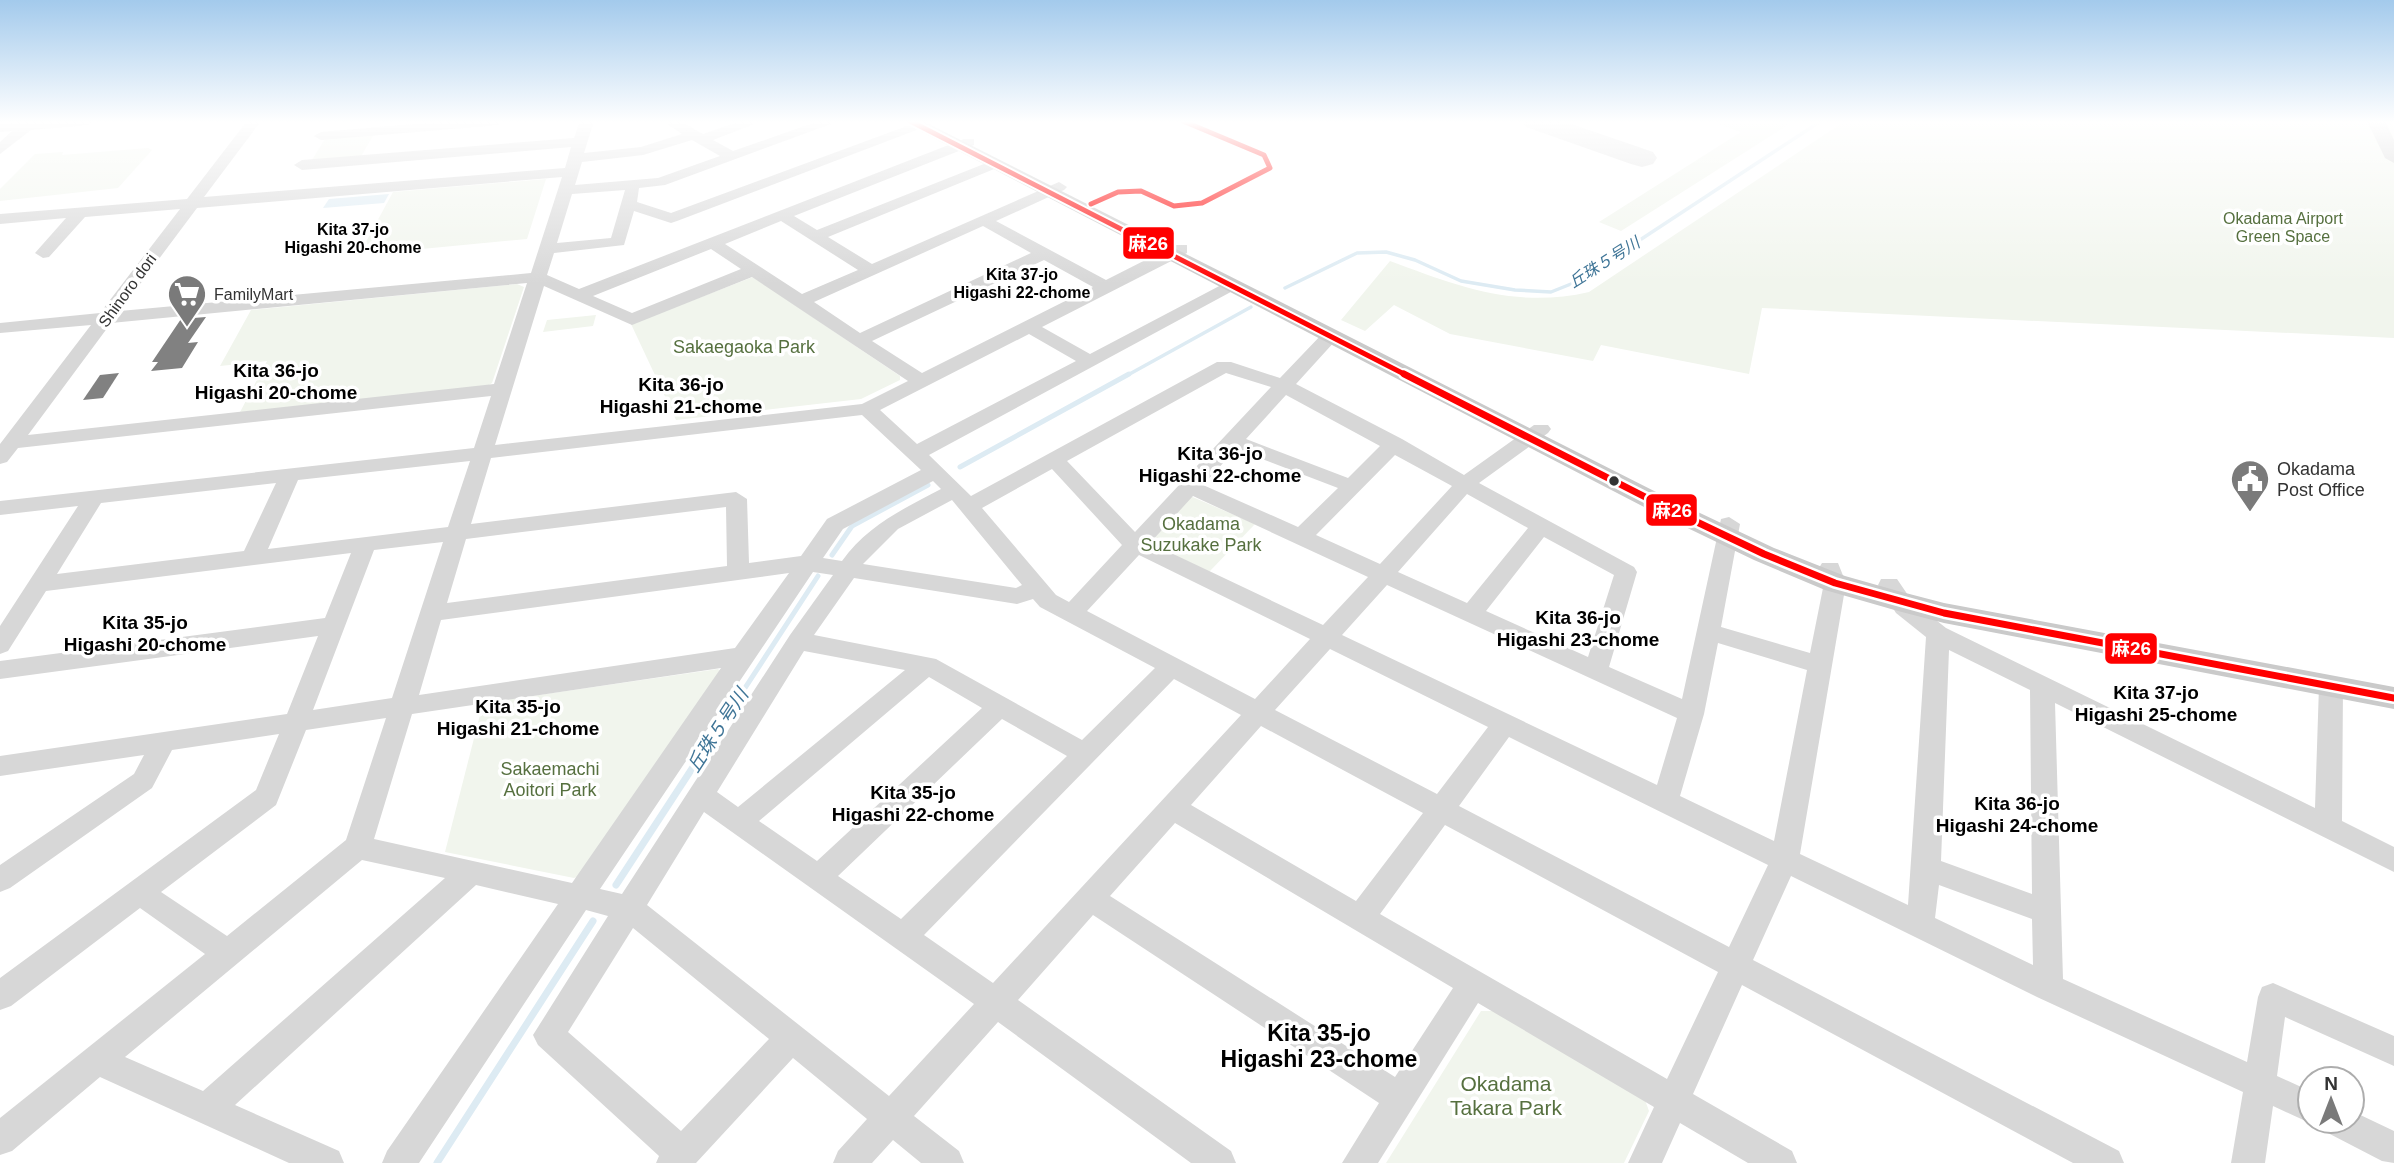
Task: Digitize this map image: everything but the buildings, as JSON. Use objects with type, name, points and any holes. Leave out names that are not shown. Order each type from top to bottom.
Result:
[{"type":"main road","points":[[1021,175],[1054,189]]},
{"type":"main road","points":[[1027,175],[1728,530],[1832,575],[1894,593],[1944,613],[2394,698]]},
{"type":"main road","points":[[1177,252],[1231,287],[1535,434]]},
{"type":"main road","points":[[1894,593],[2394,682]]},
{"type":"street","name":"Shinoro dori","points":[[5,449],[212,175]]},
{"type":"street","points":[[281,196],[295,175]]},
{"type":"street","points":[[3,222],[81,212],[281,196],[438,175]]},
{"type":"street","points":[[0,1139],[358,847],[570,175]]},
{"type":"street","points":[[615,175],[634,184],[660,181],[676,175]]},
{"type":"street","points":[[715,175],[741,193]]},
{"type":"street","points":[[628,204],[671,218],[786,175]]},
{"type":"street","points":[[579,295],[885,175]]},
{"type":"street","points":[[816,236],[966,175]]},
{"type":"street","points":[[547,249],[618,242],[634,184]]},
{"type":"street","points":[[801,300],[1054,189]]},
{"type":"street","points":[[44,253],[81,212]]},
{"type":"street","points":[[783,216],[872,271]]},
{"type":"street","points":[[985,221],[1107,288]]},
{"type":"street","points":[[713,243],[921,381]]},
{"type":"street","points":[[0,508],[867,409],[1177,252]]},
{"type":"street","points":[[859,340],[1043,254]]},
{"type":"street","points":[[0,328],[538,277],[632,320],[754,271]]},
{"type":"street","points":[[400,1163],[742,656],[835,524],[926,462],[1090,361],[1231,287]]},
{"type":"street","points":[[1028,326],[1090,361]]},
{"type":"street","points":[[1070,614],[1330,336]]},
{"type":"street","points":[[791,1038],[677,1159],[549,1035],[798,641],[863,548],[890,524],[1056,461],[1224,366],[1283,385],[1395,443],[1626,572],[1596,671]]},
{"type":"street","points":[[5,449],[502,389]]},
{"type":"street","points":[[867,409],[962,498],[1036,589],[1070,614],[2108,1163]]},
{"type":"street","points":[[850,1163],[1466,483],[1535,434]]},
{"type":"street","points":[[1231,440],[1351,486]]},
{"type":"street","points":[[1301,537],[1395,443]]},
{"type":"street","points":[[1056,461],[1134,544],[1920,926],[2296,1100]]},
{"type":"street","points":[[253,557],[291,474]]},
{"type":"street","points":[[1188,486],[1691,714]]},
{"type":"street","points":[[0,645],[94,497]]},
{"type":"street","points":[[38,584],[736,499],[738,573]]},
{"type":"street","points":[[1472,613],[1543,524]]},
{"type":"street","points":[[1665,800],[1691,714],[1728,530]]},
{"type":"street","points":[[0,996],[267,797],[366,545]]},
{"type":"street","points":[[433,613],[807,563],[1017,596],[1036,589]]},
{"type":"street","points":[[1645,1163],[1785,859],[1821,665],[1832,575]]},
{"type":"street","points":[[1894,593],[1938,634],[2394,860]]},
{"type":"street","points":[[0,670],[334,625]]},
{"type":"street","points":[[1708,632],[1821,665]]},
{"type":"street","points":[[1920,926],[1927,868],[1938,634]]},
{"type":"street","points":[[798,641],[927,664],[1084,753]]},
{"type":"street","points":[[0,766],[742,656]]},
{"type":"street","points":[[738,822],[927,664]]},
{"type":"street","points":[[903,937],[1171,667]]},
{"type":"street","points":[[2042,684],[2048,987]]},
{"type":"street","points":[[2328,827],[2331,686]]},
{"type":"street","points":[[818,877],[1000,706]]},
{"type":"street","points":[[1360,918],[1505,723]]},
{"type":"street","points":[[0,880],[143,781],[163,743]]},
{"type":"street","points":[[701,795],[1219,1163]]},
{"type":"street","points":[[1172,808],[1780,1163]]},
{"type":"street","points":[[358,847],[630,908],[947,1163]]},
{"type":"street","points":[[1927,868],[2046,912]]},
{"type":"street","points":[[207,1109],[470,873]]},
{"type":"street","points":[[139,892],[228,953]]},
{"type":"street","points":[[1090,898],[1401,1099]]},
{"type":"street","points":[[1359,1163],[1473,984]]},
{"type":"street","points":[[2248,1163],[2273,997],[2394,1051]]},
{"type":"street","points":[[97,1060],[327,1163]]},
{"type":"street","points":[[2366,1135],[2394,1149]]},
{"type":"green space","points":[[14,175],[129,175],[118,188],[0,201],[0,189]]},
{"type":"green space","points":[[1673,175],[1709,175],[1621,231],[1599,222]]},
{"type":"green space","name":"Okadama Airport Green Space","points":[[1764,175],[2394,175],[2394,338],[1762,308],[1749,374],[1601,345],[1593,361],[1450,334],[1394,305],[1365,331],[1341,320],[1390,261],[1463,286],[1512,296],[1562,297],[1589,292]]},
{"type":"green space","points":[[546,179],[527,239],[380,253],[381,249],[361,251],[393,192]]},
{"type":"green space","name":"Sakaegaoka Park","points":[[753,277],[900,376],[900,380],[861,399],[676,420],[631,324]]},
{"type":"green space","points":[[517,284],[524,287],[492,383],[484,388],[239,414],[267,361],[220,366],[251,310]]},
{"type":"green space","points":[[596,315],[593,326],[543,332],[547,320]]},
{"type":"green space","name":"Okadama Suzukake Park","points":[[1188,495],[1255,524],[1209,572],[1145,542]]},
{"type":"green space","name":"Sakaemachi Aoitori Park","points":[[718,669],[723,673],[586,873],[574,878],[445,852],[483,703]]},
{"type":"green space","name":"Okadama Takara Park","points":[[1481,1011],[1494,1011],[1645,1100],[1649,1111],[1624,1163],[1386,1163]]},
{"type":"shaded area","points":[[389,194],[384,203],[323,208],[329,199]]},
{"type":"waterway","name":"丘珠５号川","points":[[1285,288],[1357,253],[1386,252],[1415,260],[1461,281],[1515,290],[1551,292],[1576,282],[1738,175]]},
{"type":"waterway","name":"丘珠５号川","points":[[1126,376],[1251,307]]},
{"type":"waterway","name":"丘珠５号川","points":[[960,467],[1129,374]]},
{"type":"waterway","name":"丘珠５号川","points":[[832,555],[852,526],[928,485]]},
{"type":"waterway","name":"丘珠５号川","points":[[728,714],[818,576]]},
{"type":"waterway","name":"丘珠５号川","points":[[616,885],[729,712]]},
{"type":"waterway","name":"丘珠５号川","points":[[437,1163],[593,921]]},
{"type":"transit line","name":"麻26","points":[[1016,175],[1655,502],[1764,554],[1835,583],[1944,613],[2394,698]]},
{"type":"transit line","name":"麻26","points":[[1091,204],[1118,192],[1141,191],[1174,206],[1202,203],[1256,175]]},
{"type":"place","name":"FamilyMart","points":[[187,328]]},
{"type":"place","name":"Okadama Post Office","points":[[2250,513]]},
{"type":"district","name":"Kita 37-jo Higashi 20-chome","points":[[353,238]]},
{"type":"district","name":"Kita 37-jo Higashi 22-chome","points":[[1022,283]]},
{"type":"district","name":"Kita 36-jo Higashi 20-chome","points":[[276,381]]},
{"type":"district","name":"Kita 36-jo Higashi 21-chome","points":[[681,395]]},
{"type":"district","name":"Kita 36-jo Higashi 22-chome","points":[[1220,464]]},
{"type":"district","name":"Kita 36-jo Higashi 23-chome","points":[[1578,628]]},
{"type":"district","name":"Kita 35-jo Higashi 20-chome","points":[[145,633]]},
{"type":"district","name":"Kita 37-jo Higashi 25-chome","points":[[2156,703]]},
{"type":"district","name":"Kita 35-jo Higashi 21-chome","points":[[518,717]]},
{"type":"district","name":"Kita 35-jo Higashi 22-chome","points":[[913,803]]},
{"type":"district","name":"Kita 36-jo Higashi 24-chome","points":[[2017,814]]},
{"type":"district","name":"Kita 35-jo Higashi 23-chome","points":[[1319,1046]]}]
